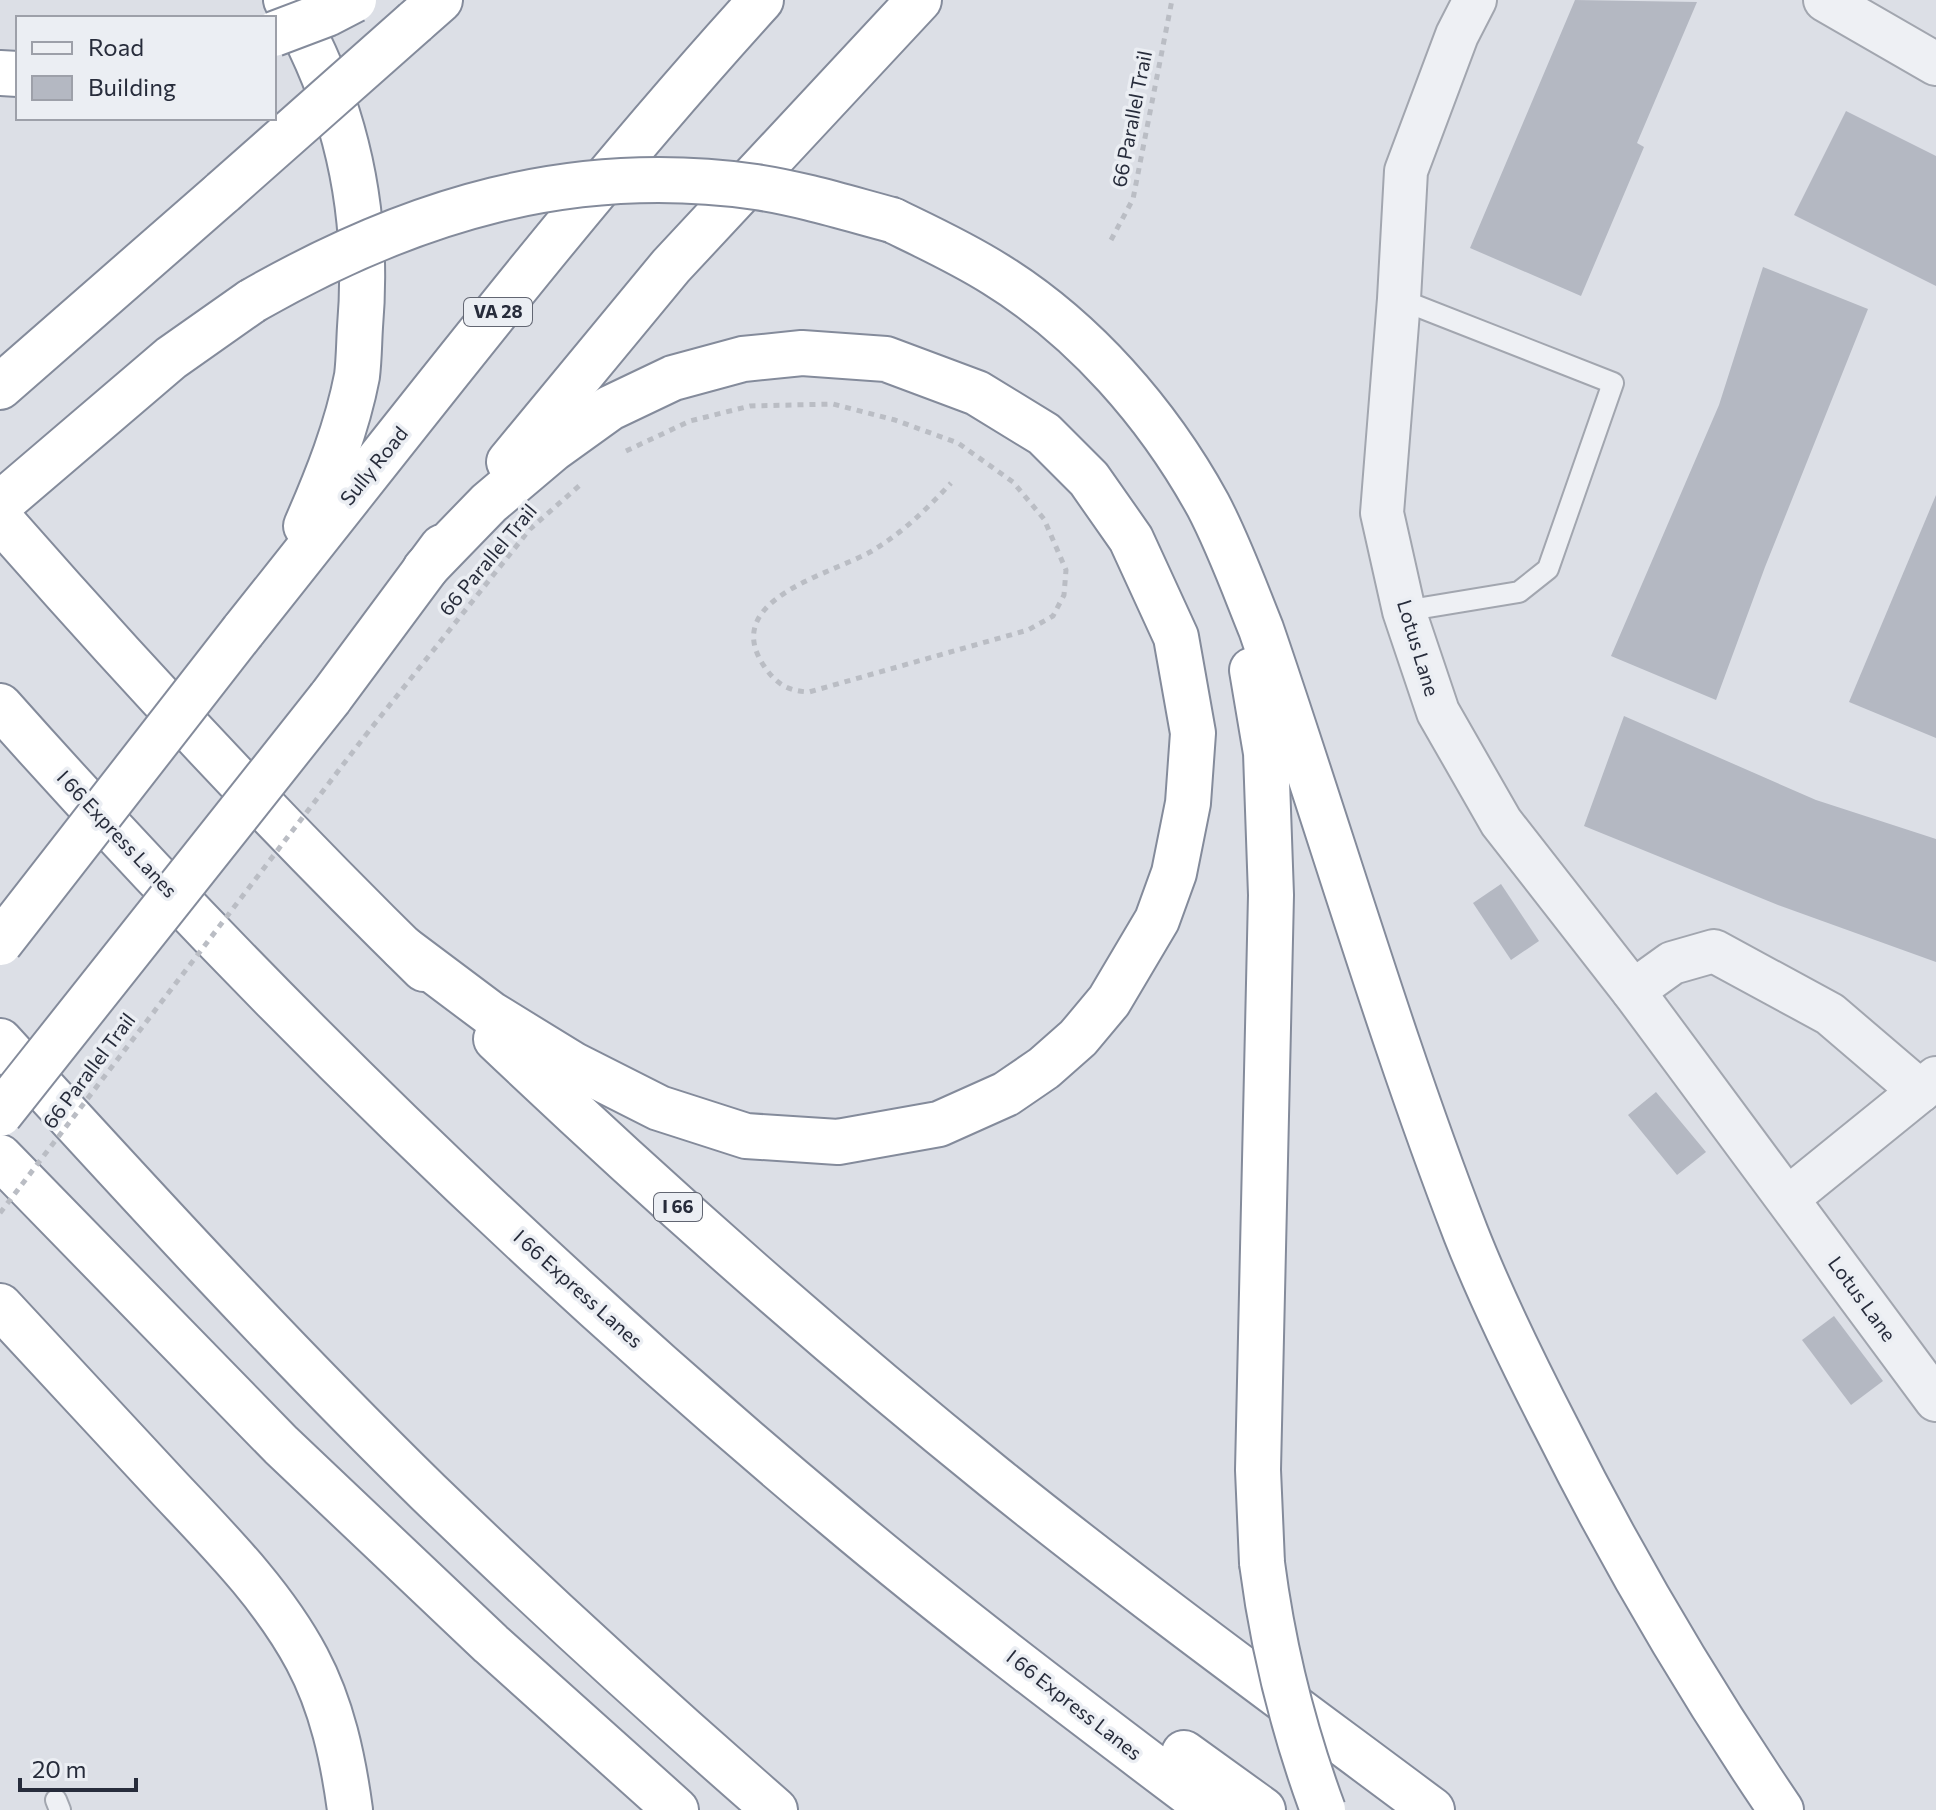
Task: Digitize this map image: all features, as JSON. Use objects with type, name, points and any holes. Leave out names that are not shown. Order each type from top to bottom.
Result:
[{"type":"highway","points":[[284,12],[327,14],[354,0]]},
{"type":"highway","name":"Sully Road","points":[[0,943],[243,631],[552,244],[657,117],[761,0]]},
{"type":"highway","points":[[0,1114],[330,698],[425,569],[560,397],[671,266],[919,0]]},
{"type":"highway","points":[[4,383],[428,11]]},
{"type":"highway","points":[[243,631],[293,553],[332,467],[357,375],[364,279],[357,185],[342,128],[318,64],[284,12]]},
{"type":"highway","points":[[0,504],[171,358],[252,301],[365,243],[452,210],[516,193],[579,184],[665,181],[717,183],[802,197],[892,220],[996,275],[1038,305],[1118,378],[1151,419],[1208,506],[1261,629],[1393,1034],[1467,1236],[1523,1362],[1591,1497],[1725,1728],[1781,1810]]},
{"type":"highway","points":[[403,948],[491,1014],[574,1065],[659,1108],[746,1136],[838,1142],[939,1124],[1006,1094],[1044,1068],[1078,1038],[1109,1001],[1157,920],[1174,873],[1188,803],[1193,733],[1176,637],[1131,539],[1089,479],[1044,434],[977,393],[886,359],[802,353],[743,359],[673,378],[610,408],[553,449],[489,503],[425,569]]},
{"type":"highway","points":[[1208,506],[1249,654],[1266,753],[1268,791],[1270,911],[1258,1470],[1262,1563],[1280,1671],[1294,1725],[1323,1810]]},
{"type":"highway","name":"I 66","points":[[0,519],[230,771],[403,948],[635,1170],[901,1401],[1085,1549],[1432,1810]]},
{"type":"highway","name":"I 66 Express Lanes","points":[[0,706],[263,990],[577,1289],[746,1440],[933,1596],[1211,1810]]},
{"type":"highway","points":[[0,1041],[230,1290],[406,1470],[581,1638],[775,1810]]},
{"type":"highway","points":[[0,1157],[281,1445],[491,1644],[676,1810]]},
{"type":"highway","points":[[0,1306],[227,1550],[280,1617],[307,1659],[324,1698],[337,1736],[350,1810]]},
{"type":"highway","points":[[933,1596],[1106,1696],[1263,1810]]},
{"type":"street","name":"Lotus Lane","points":[[1475,0],[1457,35],[1406,171],[1382,513],[1404,611],[1438,712],[1501,822],[1633,991],[1936,1400]]},
{"type":"street","points":[[1825,0],[1936,64]]},
{"type":"street","points":[[1633,991],[1672,963],[1714,951],[1830,1014],[1928,1084],[1788,1198]]},
{"type":"lane","points":[[1399,299],[1613,383],[1548,569],[1519,592],[1404,611]]},
{"type":"path","name":"66 Parallel Trail","points":[[1111,240],[1133,199],[1172,0]]},
{"type":"path","points":[[624,452],[690,421],[750,406],[833,404],[895,420],[958,443],[1013,482],[1044,519],[1066,570],[1064,595],[1053,616],[1028,630],[932,659],[809,692],[792,691],[777,682],[762,664],[754,644],[754,629],[761,611],[776,597],[872,551],[920,517],[951,483]]},
{"type":"path","name":"66 Parallel Trail","points":[[0,1213],[365,736],[530,529],[588,479]]},
{"type":"building","points":[[1575,0],[1697,2],[1637,143],[1644,147],[1581,296],[1470,248]]},
{"type":"building","points":[[1846,111],[1936,156],[1936,286],[1794,215]]},
{"type":"building","points":[[1763,267],[1868,309],[1765,567],[1716,700],[1611,656],[1719,405]]},
{"type":"building","points":[[1936,495],[1936,738],[1849,702]]},
{"type":"building","points":[[1624,716],[1816,800],[1936,839],[1936,962],[1778,905],[1584,826]]},
{"type":"building","points":[[1501,884],[1539,941],[1511,960],[1473,903]]},
{"type":"building","points":[[1656,1092],[1706,1152],[1677,1175],[1628,1115]]},
{"type":"building","points":[[1834,1316],[1883,1381],[1851,1405],[1802,1340]]}]
